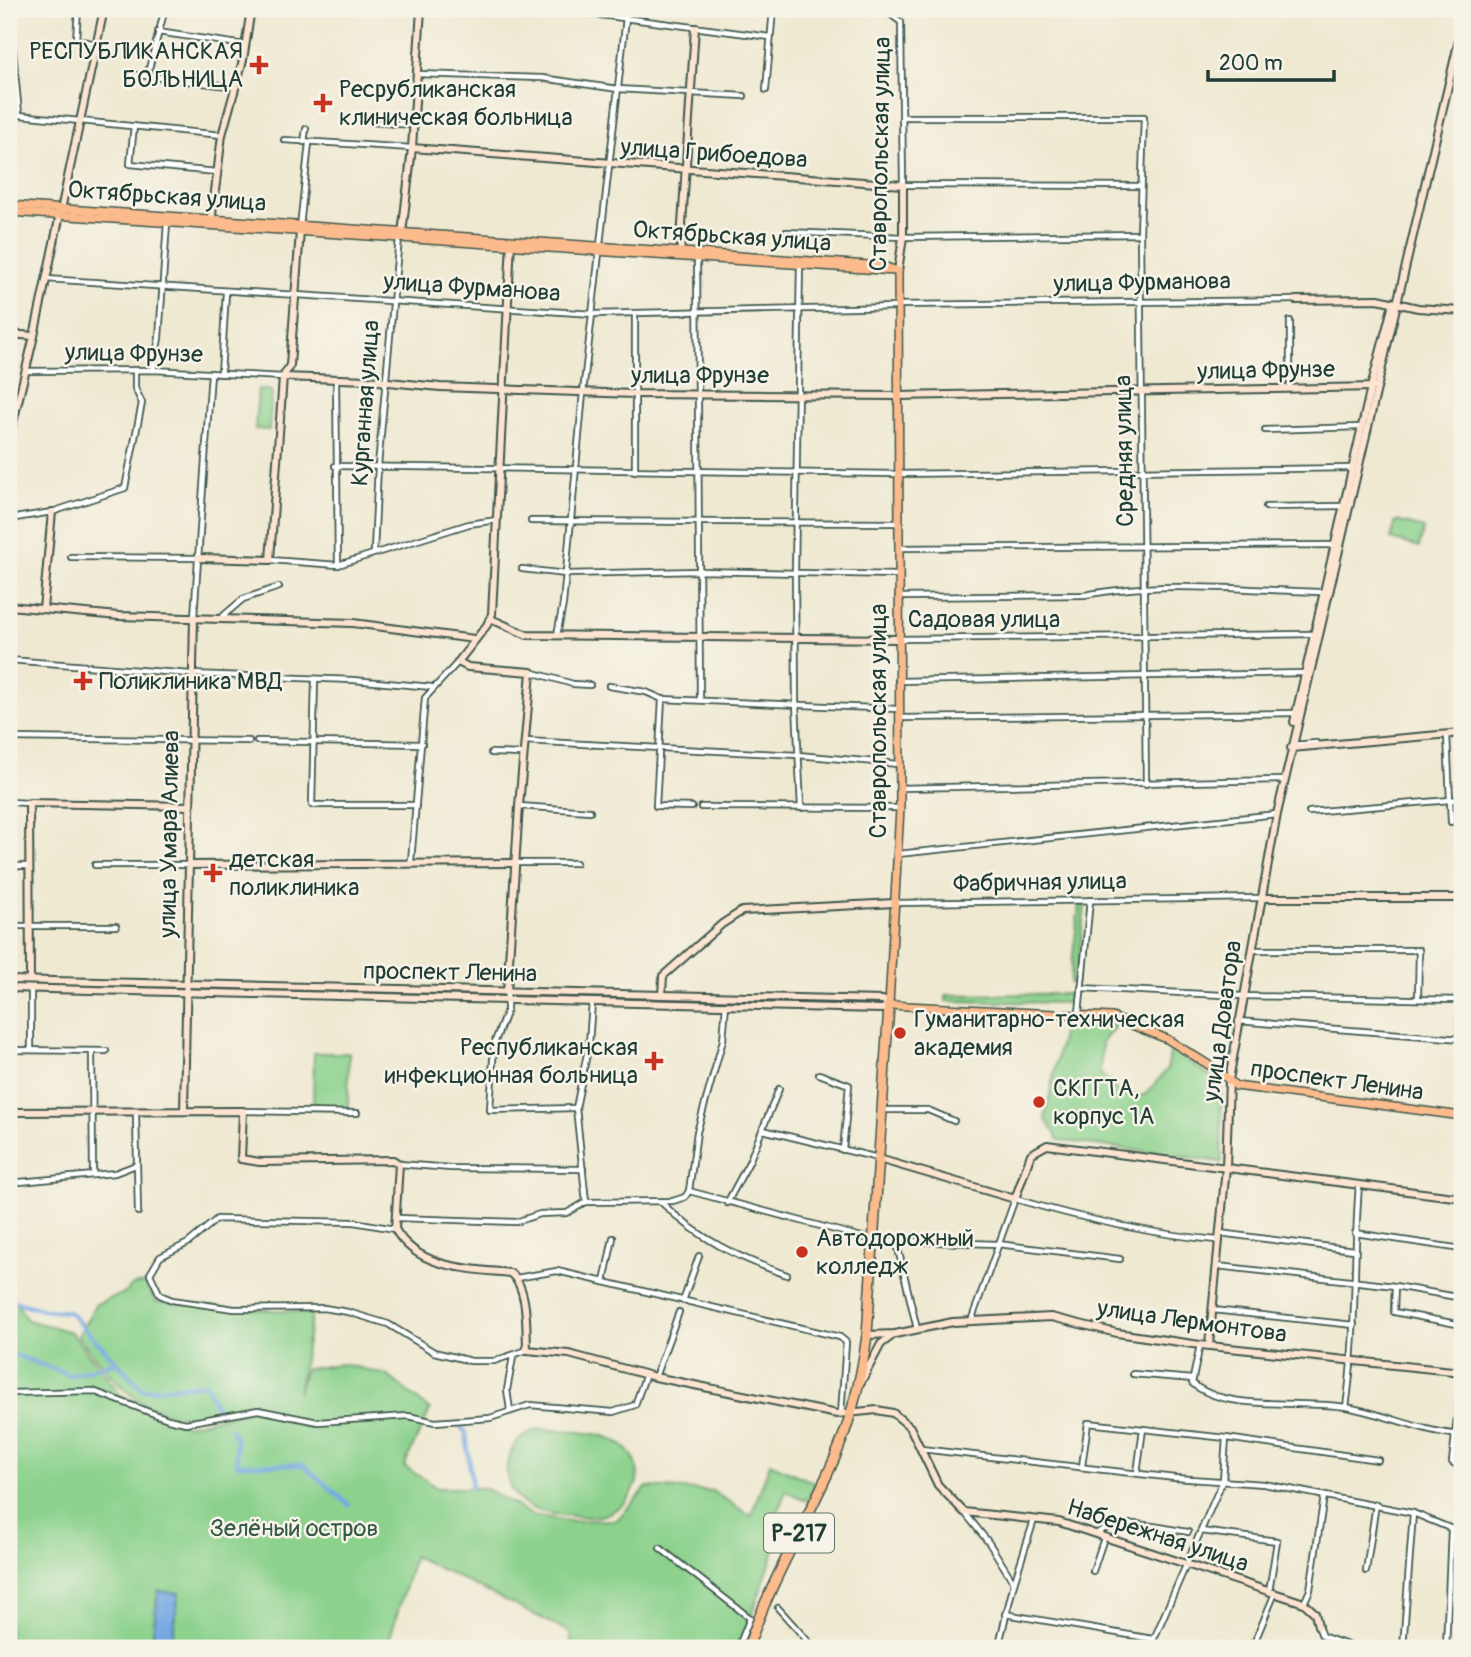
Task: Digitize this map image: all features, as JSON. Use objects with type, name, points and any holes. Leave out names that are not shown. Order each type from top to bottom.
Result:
[{"type":"highway","name":"Ставропольская улица","points":[[848,1416],[859,1385],[867,1335],[889,1005]]},
{"type":"highway","name":"Р-217","points":[[750,1648],[754,1619],[830,1471],[848,1416]]},
{"type":"highway","name":"Р-217","points":[[750,1648],[774,1592],[833,1472],[848,1416]]},
{"type":"main road","name":"Октябрьская улица","points":[[9,205],[167,222],[211,221]]},
{"type":"main road","name":"Октябрьская улица","points":[[9,212],[61,212],[211,221],[898,271]]},
{"type":"main road","name":"Октябрьская улица","points":[[681,254],[697,259],[800,263]]},
{"type":"main road","name":"Ставропольская улица","points":[[889,1005],[900,808],[897,639],[898,271]]},
{"type":"main road","name":"проспект Ленина","points":[[889,1005],[1079,1013],[1112,1017],[1156,1033],[1236,1086],[1462,1116]]},
{"type":"street","points":[[9,9],[19,114]]},
{"type":"street","points":[[79,9],[76,40],[97,44]]},
{"type":"street","points":[[9,439],[34,336],[104,9]]},
{"type":"street","points":[[147,76],[165,9]]},
{"type":"street","points":[[211,221],[222,135],[236,87],[251,9]]},
{"type":"street","name":"Курганная улица","points":[[374,551],[378,466],[392,302],[412,148],[421,9]]},
{"type":"street","points":[[554,9],[770,37]]},
{"type":"street","points":[[557,635],[572,521],[583,393],[627,9]]},
{"type":"street","points":[[766,90],[773,9]]},
{"type":"street","name":"Ставропольская улица","points":[[883,9],[901,22],[903,237],[898,271]]},
{"type":"street","name":"улица Доватора","points":[[1209,1345],[1217,1236],[1226,1167],[1228,1080],[1277,814],[1373,387],[1462,27]]},
{"type":"street","points":[[681,254],[695,28]]},
{"type":"street","points":[[158,32],[245,46]]},
{"type":"street","points":[[417,74],[542,78],[618,89],[744,96]]},
{"type":"street","points":[[137,75],[236,87]]},
{"type":"street","points":[[9,114],[222,135]]},
{"type":"street","name":"Средняя улица","points":[[903,117],[1144,117],[1140,234],[1146,784]]},
{"type":"street","points":[[371,122],[414,125]]},
{"type":"street","points":[[134,125],[130,164],[218,172]]},
{"type":"street","points":[[270,559],[283,377],[290,365],[306,129]]},
{"type":"street","name":"улица Грибоедова","points":[[284,140],[903,185],[1141,186]]},
{"type":"street","points":[[153,370],[163,288],[167,222]]},
{"type":"street","points":[[786,232],[903,237],[1140,234]]},
{"type":"street","points":[[411,861],[425,698],[491,620],[502,469],[511,243]]},
{"type":"street","points":[[697,259],[696,394],[701,698]]},
{"type":"street","points":[[800,263],[795,572],[796,704],[802,808]]},
{"type":"street","name":"улица Фурманова","points":[[46,279],[594,314],[1141,300],[1393,303]]},
{"type":"street","points":[[221,374],[226,292]]},
{"type":"street","points":[[1393,303],[1462,313]]},
{"type":"street","points":[[635,313],[635,471]]},
{"type":"street","points":[[1290,321],[1290,389]]},
{"type":"street","points":[[9,334],[34,336]]},
{"type":"street","name":"улица Фрунзе","points":[[25,371],[153,370],[336,378],[505,390],[634,394],[897,396],[1373,387]]},
{"type":"street","points":[[9,519],[52,512],[125,488],[142,403],[135,388],[135,371]]},
{"type":"street","name":"улица Умара Алиева","points":[[184,1111],[191,674],[211,373]]},
{"type":"street","points":[[336,378],[338,565]]},
{"type":"street","name":"улица Доватора","points":[[1291,746],[1305,673],[1373,387]]},
{"type":"street","points":[[1265,430],[1362,427]]},
{"type":"street","points":[[335,466],[897,474],[1352,468]]},
{"type":"street","points":[[1266,507],[1344,506]]},
{"type":"street","points":[[43,609],[52,512]]},
{"type":"street","points":[[71,557],[270,559],[338,565],[374,551],[469,524],[498,520]]},
{"type":"street","points":[[530,521],[897,523]]},
{"type":"street","points":[[897,548],[1335,545]]},
{"type":"street","points":[[522,569],[566,574],[699,571],[897,575]]},
{"type":"street","points":[[222,617],[243,599],[279,587]]},
{"type":"street","points":[[897,597],[1085,595],[1102,589],[1324,592]]},
{"type":"street","points":[[9,606],[118,616],[353,623],[474,639]]},
{"type":"street","name":"Садовая улица","points":[[491,620],[527,635],[897,639],[1314,634]]},
{"type":"street","points":[[9,660],[191,674],[315,678],[432,687]]},
{"type":"street","points":[[458,662],[468,667],[531,672],[573,684],[590,685]]},
{"type":"street","points":[[531,672],[519,806],[507,1010],[494,1044],[490,1110],[576,1108]]},
{"type":"street","points":[[898,681],[1305,673]]},
{"type":"street","points":[[315,678],[312,805],[416,806]]},
{"type":"street","points":[[608,686],[646,692],[662,698],[898,709]]},
{"type":"street","points":[[662,698],[656,806],[692,807]]},
{"type":"street","points":[[898,718],[1296,713]]},
{"type":"street","points":[[1291,746],[1462,733]]},
{"type":"street","points":[[1447,735],[1451,822]]},
{"type":"street","points":[[9,738],[250,741]]},
{"type":"street","points":[[257,741],[422,744]]},
{"type":"street","points":[[524,741],[798,755],[898,764]]},
{"type":"street","points":[[1291,746],[1317,743]]},
{"type":"street","points":[[491,752],[523,754]]},
{"type":"street","points":[[899,788],[1284,780]]},
{"type":"street","points":[[1309,812],[1462,799]]},
{"type":"street","points":[[9,802],[190,806]]},
{"type":"street","points":[[29,803],[30,981]]},
{"type":"street","points":[[519,806],[590,811]]},
{"type":"street","points":[[701,807],[900,808]]},
{"type":"street","points":[[898,854],[1277,814]]},
{"type":"street","points":[[95,865],[411,861],[576,863]]},
{"type":"street","points":[[1238,1021],[1460,1039],[1462,865]]},
{"type":"street","points":[[9,866],[29,866]]},
{"type":"street","name":"Фабричная улица","points":[[662,995],[663,976],[722,924],[742,911],[895,903],[1460,898]]},
{"type":"street","points":[[1079,1013],[1090,901]]},
{"type":"street","points":[[9,926],[116,926]]},
{"type":"street","points":[[1251,950],[1419,950],[1418,999]]},
{"type":"street","name":"проспект Ленина","points":[[9,980],[507,995],[593,1001],[882,1009],[889,1005],[883,1000],[662,995],[507,995],[185,993],[9,988]]},
{"type":"street","points":[[1081,988],[1243,996],[1461,1000]]},
{"type":"street","points":[[31,989],[31,1050]]},
{"type":"street","points":[[586,1202],[576,1108],[589,1044],[593,1001]]},
{"type":"street","points":[[397,1218],[516,1222],[540,1214],[566,1213],[586,1202],[679,1200],[689,1191],[697,1132],[723,1040],[726,1003]]},
{"type":"street","points":[[9,1050],[106,1051]]},
{"type":"street","points":[[92,1051],[93,1175]]},
{"type":"street","points":[[819,1074],[849,1085],[843,1150]]},
{"type":"street","points":[[727,1203],[779,1089]]},
{"type":"street","points":[[882,1110],[928,1110],[954,1121]]},
{"type":"street","points":[[243,1111],[241,1159],[260,1162],[361,1159],[393,1160],[400,1164],[452,1168],[583,1169]]},
{"type":"street","points":[[9,1112],[357,1113]]},
{"type":"street","points":[[136,1113],[138,1212]]},
{"type":"street","points":[[763,1129],[879,1159],[1068,1215],[1122,1226],[1354,1250]]},
{"type":"street","points":[[971,1321],[1031,1154],[1047,1144],[1462,1198]]},
{"type":"street","points":[[400,1164],[395,1229],[408,1248],[427,1258],[463,1268],[510,1273],[516,1278],[525,1312],[527,1350]]},
{"type":"street","points":[[9,1183],[115,1173],[136,1165]]},
{"type":"street","points":[[1346,1407],[1353,1360],[1356,1281],[1354,1250],[1359,1185]]},
{"type":"street","points":[[689,1191],[873,1240],[998,1244],[1120,1259]]},
{"type":"street","points":[[661,1201],[682,1223],[710,1242],[738,1258],[788,1275]]},
{"type":"street","points":[[395,1229],[354,1222],[217,1219],[188,1243],[160,1257],[151,1268],[154,1286],[160,1295],[172,1300],[234,1309],[324,1308],[348,1312],[388,1324],[434,1352],[471,1361],[494,1361],[513,1357],[527,1350],[569,1354],[655,1377],[848,1416],[877,1410],[893,1413],[910,1427],[938,1485],[989,1543],[1014,1583]]},
{"type":"street","points":[[1355,1233],[1462,1249]]},
{"type":"street","points":[[604,1282],[613,1238]]},
{"type":"street","points":[[896,1240],[916,1329]]},
{"type":"street","points":[[683,1301],[699,1256]]},
{"type":"street","points":[[1215,1266],[1395,1286],[1462,1298]]},
{"type":"street","points":[[516,1278],[557,1271],[839,1337],[846,1342],[848,1416]]},
{"type":"street","points":[[1395,1286],[1394,1312],[1462,1325]]},
{"type":"street","points":[[1212,1310],[1354,1325]]},
{"type":"street","points":[[655,1377],[679,1312]]},
{"type":"street","name":"улица Лермонтова","points":[[867,1335],[895,1334],[971,1321],[1051,1317],[1117,1333],[1200,1345],[1462,1372]]},
{"type":"street","points":[[859,1385],[881,1344],[895,1334]]},
{"type":"street","points":[[1200,1345],[1193,1379],[1196,1387],[1233,1400],[1286,1406],[1346,1407],[1411,1427],[1462,1435]]},
{"type":"street","points":[[510,1410],[507,1390],[513,1357]]},
{"type":"street","points":[[1462,1372],[1452,1462],[1462,1468]]},
{"type":"street","points":[[9,1393],[93,1391],[186,1423],[258,1410],[318,1422],[408,1416],[435,1422],[490,1418],[510,1410],[545,1404],[621,1412],[635,1405],[646,1374]]},
{"type":"street","points":[[1133,1374],[1193,1379]]},
{"type":"street","points":[[1082,1466],[1088,1423],[1226,1438],[1378,1460]]},
{"type":"street","points":[[1137,1473],[1143,1429]]},
{"type":"street","points":[[1150,1648],[1223,1480],[1226,1438]]},
{"type":"street","points":[[921,1449],[1264,1484],[1413,1513],[1462,1533]]},
{"type":"street","points":[[1324,1496],[1310,1590],[1304,1602],[1315,1613],[1322,1636],[1356,1648]]},
{"type":"street","points":[[1366,1571],[1376,1504]]},
{"type":"street","name":"Набережная улица","points":[[964,1513],[1059,1522],[1304,1602]]},
{"type":"street","points":[[1403,1648],[1413,1513]]},
{"type":"street","points":[[998,1648],[1005,1614],[1035,1519]]},
{"type":"street","points":[[1096,1535],[1106,1527],[1120,1524],[1188,1532]]},
{"type":"street","points":[[1451,1529],[1446,1648],[1462,1643]]},
{"type":"street","points":[[1201,1531],[1277,1541],[1272,1592],[1255,1642],[1244,1648]]},
{"type":"street","points":[[1093,1571],[1104,1538]]},
{"type":"street","points":[[660,1548],[754,1619],[738,1648]]},
{"type":"street","points":[[778,1608],[814,1648]]},
{"type":"street","points":[[1005,1614],[1153,1639]]},
{"type":"green space","points":[[258,389],[272,391],[269,430],[255,429]]},
{"type":"green space","points":[[1396,521],[1424,528],[1419,547],[1391,539]]},
{"type":"green space","points":[[1079,905],[1085,905],[1076,983],[1070,983]]},
{"type":"green space","points":[[1070,994],[1069,1003],[946,1001],[946,995]]},
{"type":"green space","points":[[1065,1019],[1117,1024],[1102,1043],[1100,1073],[1121,1095],[1145,1095],[1167,1070],[1171,1049],[1221,1084],[1222,1162],[1059,1140],[1045,1118]]},
{"type":"green space","points":[[314,1053],[349,1053],[348,1109],[313,1108]]},
{"type":"green space","name":"Зелёный остров","points":[[145,1283],[156,1302],[312,1313],[298,1393],[305,1369],[343,1364],[387,1375],[430,1410],[404,1466],[437,1488],[484,1488],[532,1515],[569,1521],[617,1520],[647,1487],[712,1491],[751,1516],[770,1463],[815,1483],[807,1501],[786,1491],[769,1532],[777,1544],[740,1648],[572,1648],[570,1632],[414,1556],[387,1648],[9,1648],[9,1291],[27,1320],[71,1332],[121,1395],[185,1425],[246,1412],[190,1417],[148,1406],[111,1376],[78,1336],[96,1304],[125,1293],[133,1285]]},
{"type":"green space","points":[[543,1429],[595,1434],[622,1445],[632,1456],[637,1468],[633,1492],[615,1510],[589,1517],[540,1511],[526,1505],[509,1485],[508,1461],[520,1440]]},
{"type":"water","points":[[158,1591],[179,1593],[171,1648],[151,1648]]},
{"type":"waterway","points":[[9,1300],[44,1310],[69,1312],[143,1390],[206,1384],[217,1409]]},
{"type":"waterway","points":[[9,1353],[70,1375],[117,1362]]},
{"type":"waterway","points":[[458,1423],[466,1433],[472,1488]]},
{"type":"waterway","points":[[231,1429],[236,1441],[237,1464],[303,1465],[349,1505]]},
{"type":"place","name":"РЕСПУБЛИКАНСКАЯ БОЛЬНИЦА","points":[[259,65]]},
{"type":"place","name":"Ресрубликанская клиническая больница","points":[[323,103]]},
{"type":"place","name":"Поликлиника МВД","points":[[83,681]]},
{"type":"place","name":"детская поликлиника","points":[[213,873]]},
{"type":"place","name":"Гуманитарно-техническая академия","points":[[900,1033]]},
{"type":"place","name":"Республиканская инфекционная больница","points":[[654,1061]]},
{"type":"place","name":"СКГГТА, корпус 1А","points":[[1039,1102]]},
{"type":"place","name":"Автодорожный колледж","points":[[802,1252]]}]
